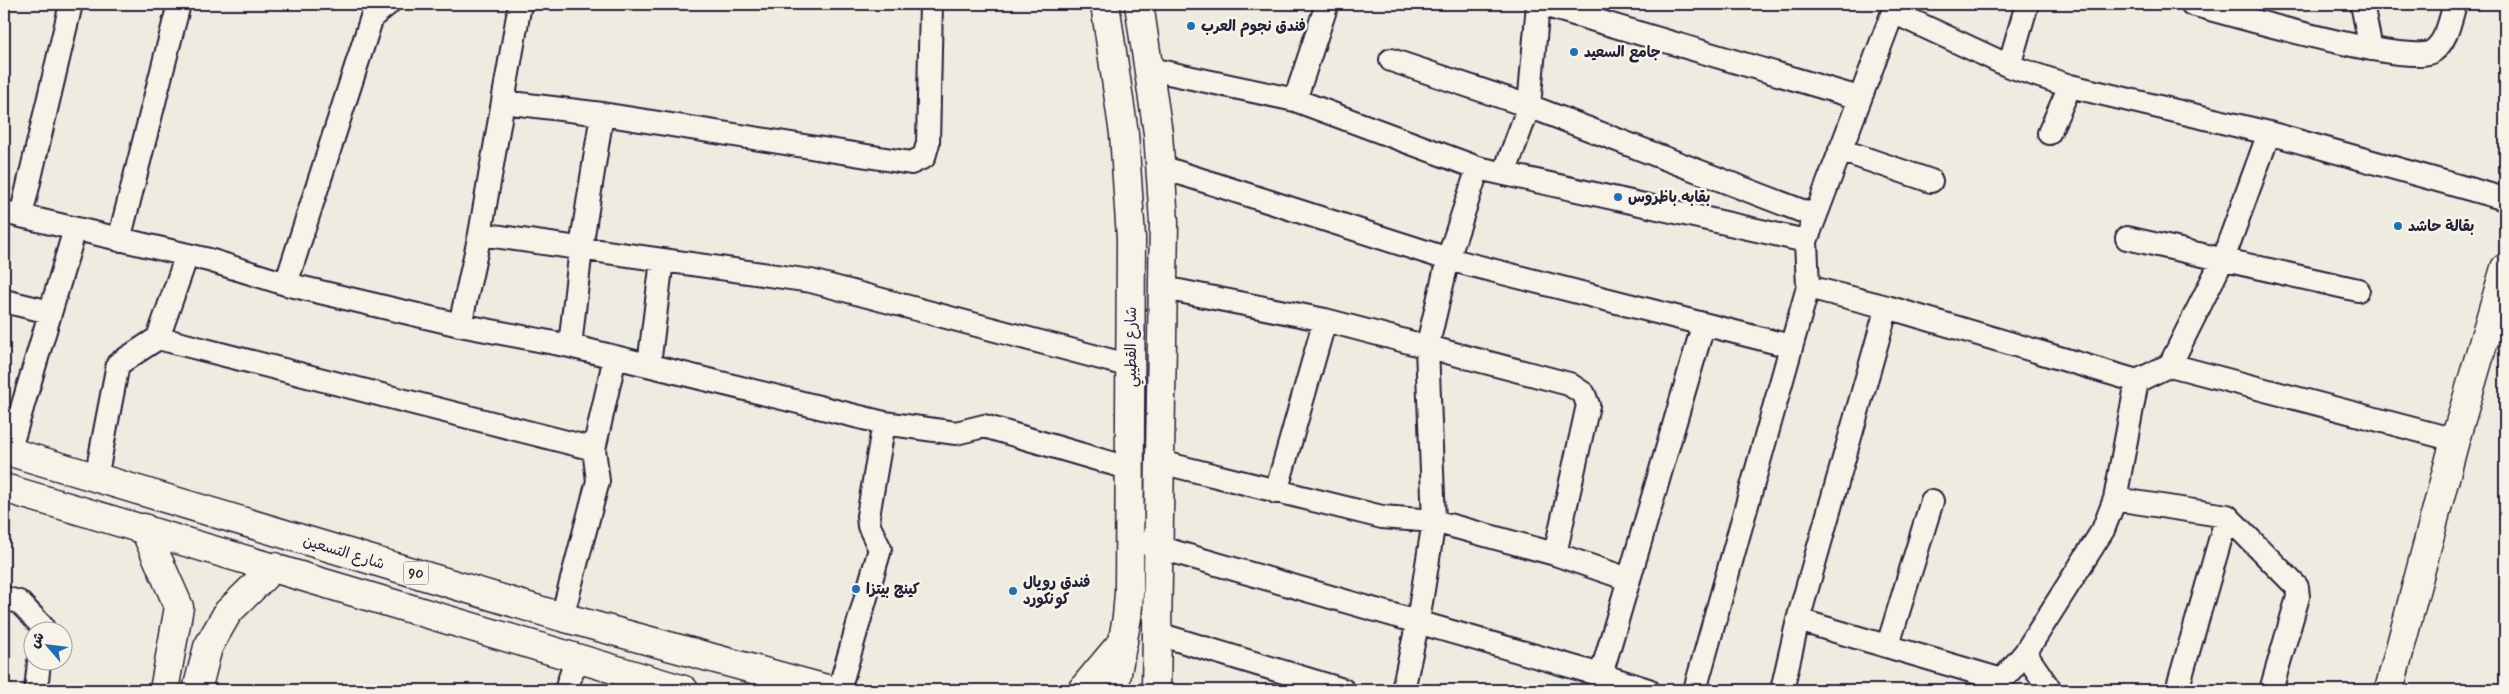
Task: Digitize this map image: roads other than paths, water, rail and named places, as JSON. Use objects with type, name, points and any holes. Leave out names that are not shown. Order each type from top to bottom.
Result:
[{"type":"main road","name":"شارع القطيبي","points":[[1105,4],[1124,134],[1132,264],[1130,593],[1124,641],[1114,690]]},
{"type":"main road","name":"شارع القطيبي","points":[[1139,4],[1150,69],[1161,167],[1164,288],[1155,633],[1156,690]]},
{"type":"main road","points":[[2389,690],[2455,440],[2505,268]]},
{"type":"main road","name":"شارع التسعين","points":[[6,451],[562,617],[830,690]]},
{"type":"main road","name":"90","points":[[4,488],[144,528],[684,690]]},
{"type":"main road","points":[[144,528],[179,607],[164,690]]},
{"type":"main road","points":[[196,690],[208,647],[228,612],[274,567]]},
{"type":"main road","points":[[1082,690],[1124,641]]},
{"type":"street","points":[[71,4],[12,214],[187,255],[286,284],[460,325],[570,346],[884,423],[956,432],[984,426],[1131,469]]},
{"type":"street","points":[[119,240],[179,4]]},
{"type":"street","points":[[286,284],[372,17],[388,4]]},
{"type":"street","points":[[460,325],[480,234],[520,4]]},
{"type":"street","points":[[503,102],[602,114],[911,164],[924,157],[928,143],[931,4]]},
{"type":"street","points":[[1295,100],[1326,4]]},
{"type":"street","points":[[1504,174],[1529,106],[1539,4],[1859,98]]},
{"type":"street","points":[[2009,66],[2028,4]]},
{"type":"street","points":[[2192,4],[2371,49],[2417,56],[2432,52],[2444,39],[2455,4]]},
{"type":"street","points":[[2362,4],[2371,49]]},
{"type":"street","points":[[1695,690],[1808,287],[1806,241],[1894,8],[2009,66],[2070,86],[2269,133],[2505,200]]},
{"type":"street","points":[[1392,60],[1529,106],[1815,216]]},
{"type":"street","points":[[1150,69],[1295,100],[1478,168],[1806,241]]},
{"type":"street","points":[[2049,133],[2070,86]]},
{"type":"street","points":[[570,346],[581,248],[602,114]]},
{"type":"street","points":[[1808,287],[1888,307],[2137,381],[2170,365],[2223,259],[2269,133]]},
{"type":"street","points":[[1840,150],[1931,181]]},
{"type":"street","points":[[1161,167],[1448,259],[1703,326],[1790,346]]},
{"type":"street","points":[[1403,690],[1418,621],[1434,521],[1427,348],[1448,259],[1478,168]]},
{"type":"street","points":[[6,451],[75,229]]},
{"type":"street","points":[[480,234],[811,281],[1131,366]]},
{"type":"street","points":[[2127,238],[2358,290]]},
{"type":"street","points":[[96,478],[118,364],[158,338],[187,255]]},
{"type":"street","points":[[649,365],[662,260]]},
{"type":"street","points":[[1164,288],[1324,320],[1569,384],[1584,394],[1588,405],[1555,554]]},
{"type":"street","points":[[4,301],[50,312]]},
{"type":"street","points":[[1782,690],[1798,620],[1888,307]]},
{"type":"street","points":[[1276,492],[1324,320]]},
{"type":"street","points":[[1601,675],[1703,326]]},
{"type":"street","points":[[158,338],[594,449]]},
{"type":"street","points":[[562,617],[598,480],[594,449],[615,357]]},
{"type":"street","points":[[2170,365],[2455,440]]},
{"type":"street","points":[[1798,620],[1888,645],[2000,685],[2025,653],[2103,530],[2115,499],[2137,381]]},
{"type":"street","points":[[839,690],[880,549],[869,526],[868,516],[884,423]]},
{"type":"street","points":[[1160,462],[1382,517],[1434,521],[1555,554],[1628,579]]},
{"type":"street","points":[[2115,499],[2227,516],[2297,587],[2298,597],[2270,690]]},
{"type":"street","points":[[1888,645],[1932,501]]},
{"type":"street","points":[[2177,690],[2227,516]]},
{"type":"street","points":[[1130,539],[1418,621],[1648,690]]},
{"type":"street","points":[[4,598],[19,602],[38,622]]},
{"type":"street","points":[[1155,633],[1343,690]]},
{"type":"street","points":[[2025,653],[2050,690]]},
{"type":"street","points":[[566,690],[577,657]]},
{"type":"street","points":[[36,690],[38,672]]},
{"type":"place","name":"فندق نجوم العرب","points":[[1191,26]]},
{"type":"place","name":"جامع السعيد","points":[[1574,52]]},
{"type":"place","name":"بقابه باظروس","points":[[1618,197]]},
{"type":"place","name":"بقالة حاشد","points":[[2398,226]]},
{"type":"place","name":"كينج بيتزا","points":[[856,589]]},
{"type":"place","name":"فندق رويال كونكورد","points":[[1013,591]]}]
